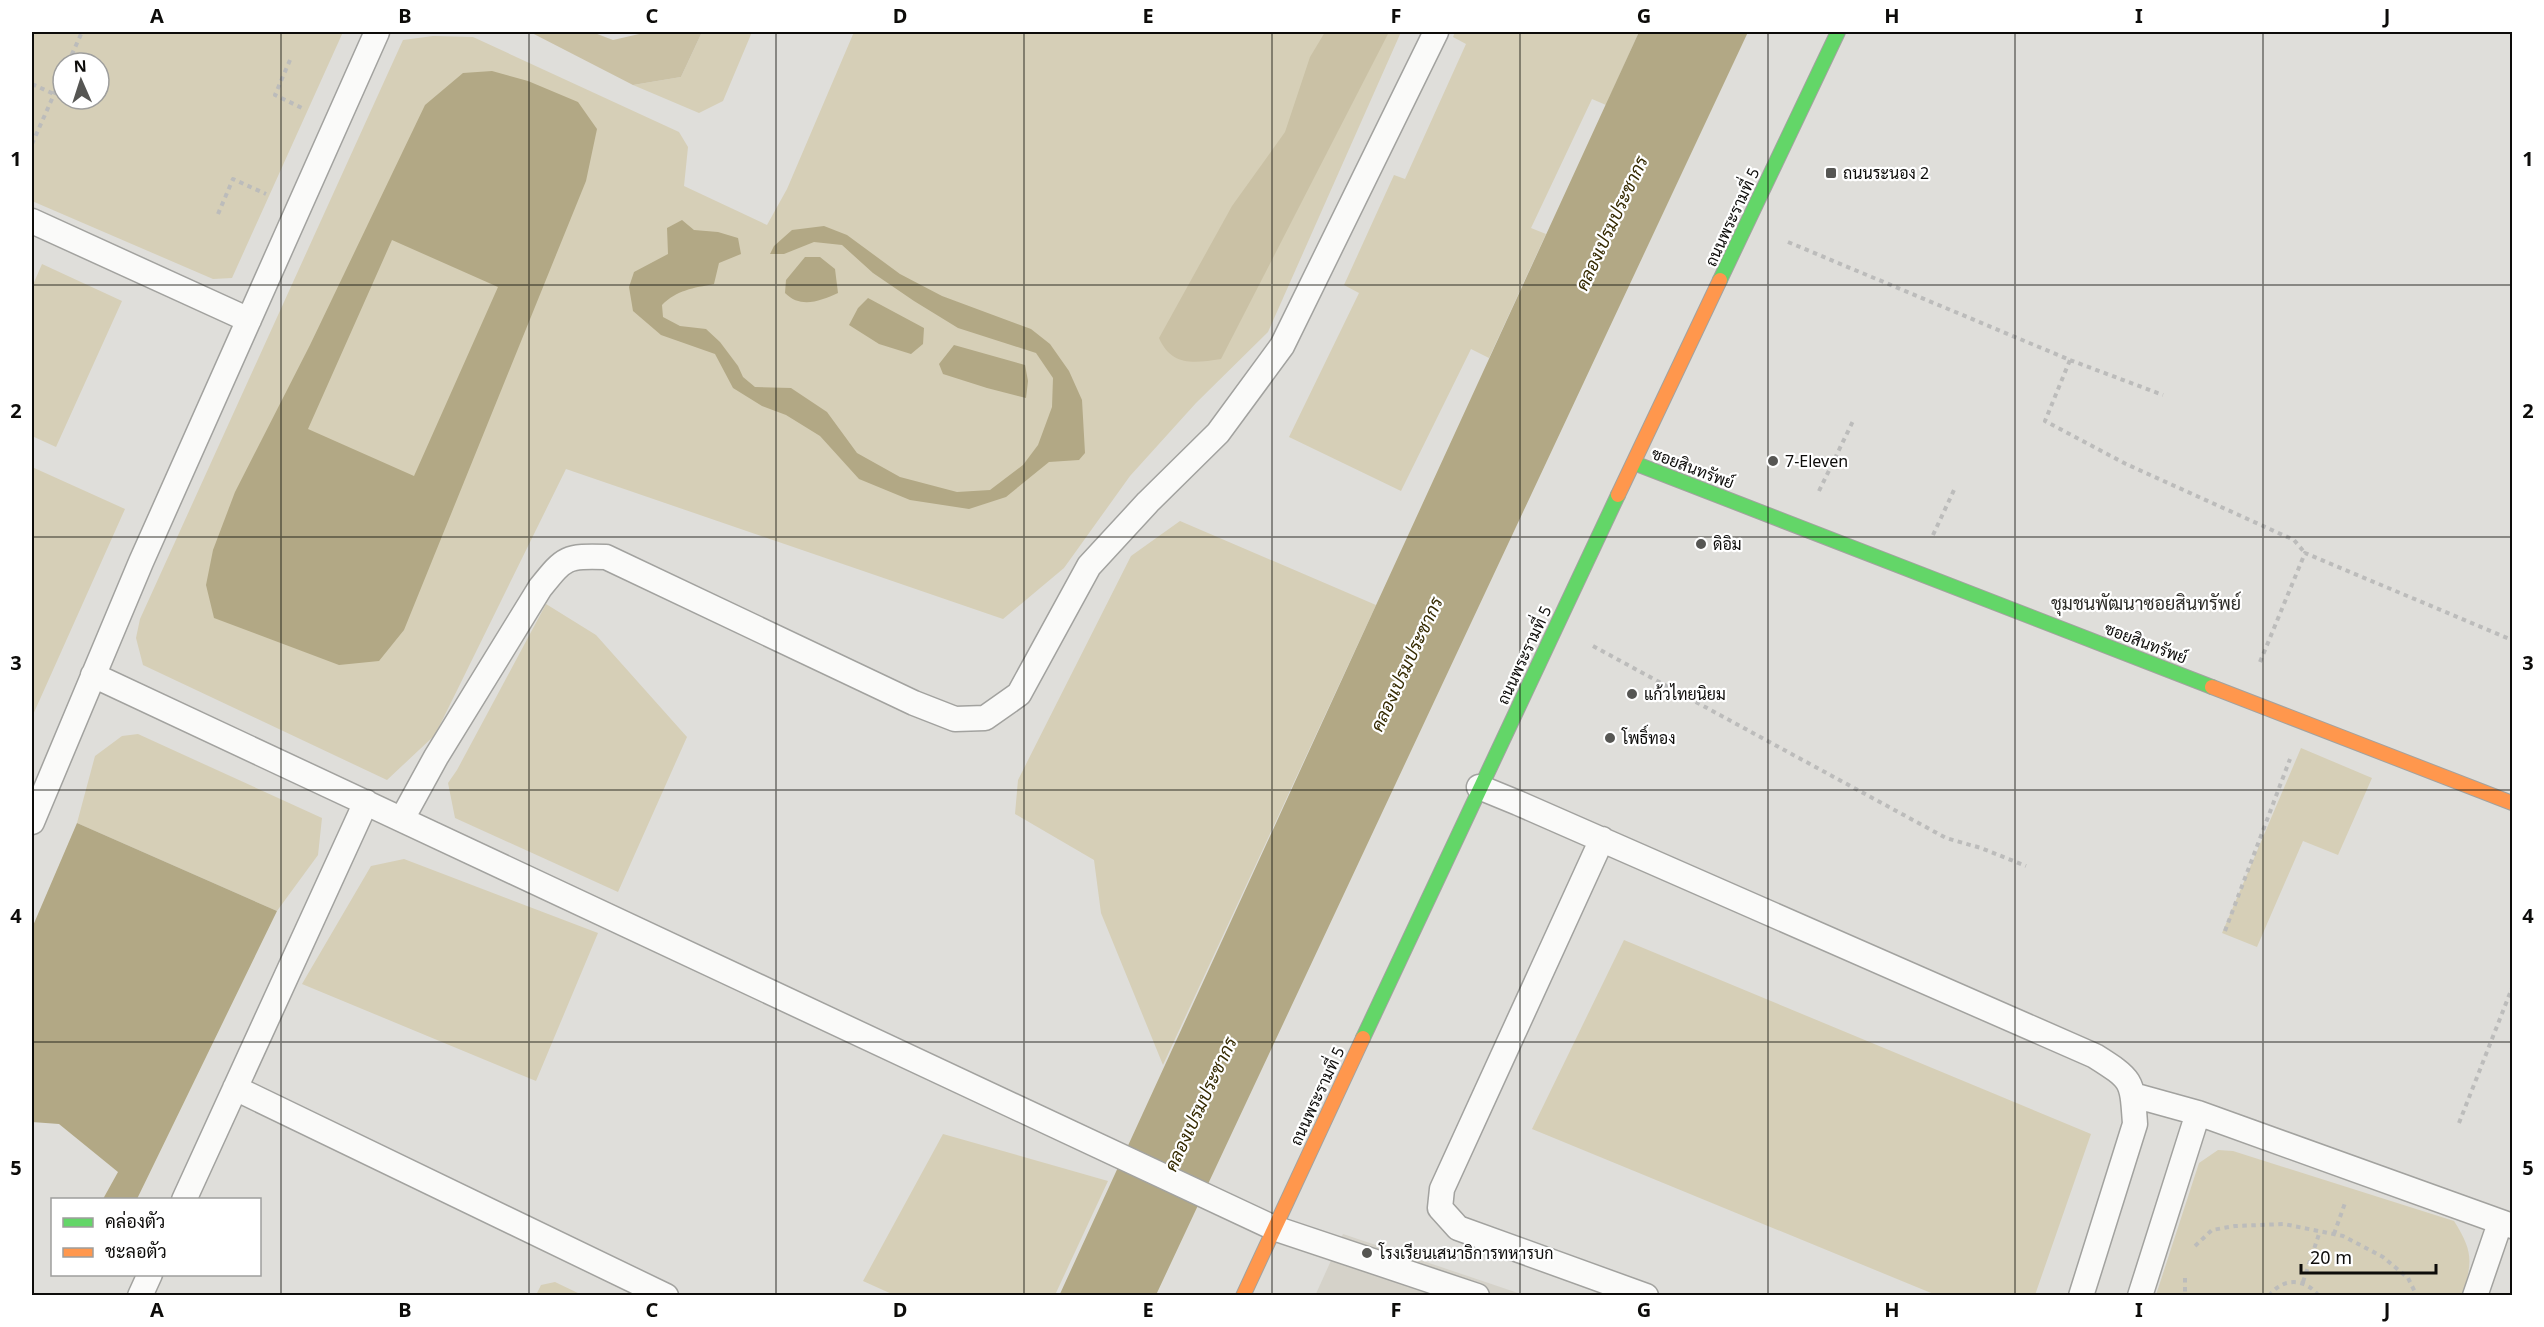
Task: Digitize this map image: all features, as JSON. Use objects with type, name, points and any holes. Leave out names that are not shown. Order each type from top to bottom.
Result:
[{"type":"main road","name":"ถนนพระรามที่ 5","points":[[1243,1296],[1479,788],[1838,32]]},
{"type":"main road","name":"ซอยสินทรัพย์","points":[[1634,463],[2512,803]]},
{"type":"lane","points":[[32,822],[93,675],[377,32]]},
{"type":"lane","points":[[402,819],[435,757],[540,588],[559,565],[575,556],[606,557],[914,703],[955,720],[985,718],[1019,694],[1089,566],[1148,502],[1218,433],[1282,346],[1436,32]]},
{"type":"lane","points":[[32,221],[249,320]]},
{"type":"lane","points":[[93,675],[1274,1227],[1477,1296]]},
{"type":"lane","points":[[1479,788],[1602,839],[2095,1056],[2126,1076],[2133,1095],[2135,1124],[2081,1296]]},
{"type":"lane","points":[[185,1198],[366,802]]},
{"type":"lane","points":[[1602,839],[1442,1189],[1440,1208],[1458,1228],[1646,1296]]},
{"type":"lane","points":[[235,1088],[666,1296]]},
{"type":"lane","points":[[2133,1095],[2198,1113],[2506,1225],[2475,1296]]},
{"type":"lane","points":[[2140,1296],[2198,1113]]},
{"type":"lane","points":[[140,1296],[150,1276]]},
{"type":"path","points":[[73,51],[82,32]]},
{"type":"path","points":[[290,60],[275,95],[336,124]]},
{"type":"path","points":[[32,84],[51,93]]},
{"type":"path","points":[[32,144],[51,101]]},
{"type":"path","points":[[218,214],[233,179],[299,208]]},
{"type":"path","points":[[1788,242],[2070,360],[2163,395]]},
{"type":"path","points":[[2070,360],[2045,421],[2126,464],[2294,540],[2305,553],[2512,640]]},
{"type":"path","points":[[1803,528],[1854,419]]},
{"type":"path","points":[[1916,572],[1954,490]]},
{"type":"path","points":[[2245,699],[2305,553]]},
{"type":"path","points":[[1593,646],[1946,838],[1981,848],[2026,866]]},
{"type":"path","points":[[2225,931],[2304,722]]},
{"type":"path","points":[[2459,1123],[2512,988]]},
{"type":"path","points":[[2189,1253],[2212,1230],[2284,1224],[2343,1236],[2384,1257],[2408,1278],[2417,1296]]},
{"type":"path","points":[[2303,1282],[2320,1231]]},
{"type":"path","points":[[2185,1273],[2185,1296]]},
{"type":"path","points":[[2270,1296],[2277,1287],[2293,1281],[2303,1282],[2319,1296]]},
{"type":"shaded area","points":[[32,32],[343,32],[232,278],[213,279],[32,201]]},
{"type":"shaded area","points":[[530,32],[592,32],[613,40],[648,32],[702,32],[681,77],[633,85]]},
{"type":"shaded area","points":[[702,32],[752,32],[723,101],[699,113],[633,85],[681,77]]},
{"type":"shaded area","points":[[854,32],[1401,32],[1268,332],[1196,403],[1130,476],[1064,568],[1003,619],[566,469],[435,735],[387,780],[143,665],[136,638],[140,619],[403,40],[433,36],[473,37],[679,132],[688,147],[684,186],[767,225],[787,189]]},
{"type":"shaded area","points":[[1325,32],[1389,32],[1221,359],[1193,362],[1177,358],[1170,354],[1159,338],[1232,206],[1285,132],[1310,57]]},
{"type":"shaded area","points":[[1455,32],[1639,32],[1606,105],[1592,99],[1531,228],[1546,234],[1489,358],[1471,349],[1401,491],[1289,437],[1359,293],[1344,285],[1394,175],[1405,179],[1466,44],[1453,37]]},
{"type":"shaded area","points":[[42,264],[122,301],[56,447],[32,436],[32,287]]},
{"type":"shaded area","points":[[32,467],[125,509],[32,717]]},
{"type":"shaded area","points":[[1180,521],[1376,605],[1163,1065],[1101,913],[1094,860],[1015,814],[1018,780],[1131,556]]},
{"type":"shaded area","points":[[546,604],[596,635],[687,737],[618,892],[455,818],[448,783]]},
{"type":"shaded area","points":[[138,734],[322,818],[318,855],[277,911],[77,823],[95,756],[122,736]]},
{"type":"shaded area","points":[[2301,748],[2372,778],[2338,855],[2303,841],[2257,947],[2222,933]]},
{"type":"shaded area","points":[[404,859],[598,933],[536,1081],[302,984],[371,866]]},
{"type":"shaded area","points":[[1624,940],[2091,1134],[2035,1295],[1936,1295],[1532,1129]]},
{"type":"shaded area","points":[[943,1134],[1108,1181],[1055,1295],[894,1295],[863,1281]]},
{"type":"shaded area","points":[[2218,1150],[2233,1151],[2454,1221],[2465,1241],[2469,1257],[2468,1274],[2462,1295],[2156,1295],[2199,1163]]},
{"type":"shaded area","name":"โรงเรียนเสนาธิการทหารบก","points":[[1343,1234],[1524,1295],[1315,1296]]},
{"type":"shaded area","points":[[555,1282],[582,1295],[536,1295],[541,1285]]},
{"type":"water","name":"คลองเปรมประชากร","points":[[1639,32],[1748,32],[1156,1295],[1059,1296]]},
{"type":"water","points":[[492,71],[528,81],[578,102],[597,129],[586,181],[404,630],[379,661],[339,665],[214,618],[206,585],[213,550],[235,492],[310,345],[425,105],[463,73]],"holes":[[[392,240],[498,287],[414,476],[308,429]]]},
{"type":"water","points":[[682,220],[694,230],[718,232],[738,238],[741,254],[719,263],[714,284],[686,290],[668,300],[662,305],[663,317],[680,326],[706,329],[720,342],[738,366],[743,377],[755,387],[791,388],[827,412],[857,453],[900,477],[957,492],[990,490],[1023,465],[1038,445],[1052,407],[1053,378],[1036,353],[958,328],[873,273],[842,245],[814,242],[784,254],[770,254],[774,246],[792,230],[824,226],[847,235],[900,274],[942,296],[1031,329],[1050,344],[1069,371],[1082,400],[1085,453],[1079,460],[1049,462],[1006,497],[969,509],[910,500],[859,479],[820,436],[786,415],[762,406],[733,388],[715,354],[661,335],[633,311],[629,287],[634,272],[668,254],[667,228]]},
{"type":"water","points":[[805,257],[820,257],[835,269],[838,293],[818,301],[804,302],[791,298],[785,293],[786,280]]},
{"type":"water","points":[[868,298],[924,328],[923,344],[911,354],[879,344],[849,325],[858,308]]},
{"type":"water","points":[[954,345],[1025,365],[1028,381],[1026,398],[943,374],[939,364]]},
{"type":"water","points":[[77,823],[277,911],[137,1198],[104,1198],[118,1172],[59,1124],[32,1122],[32,928]]},
{"type":"traffic: fast","points":[[1720,280],[1838,32]]},
{"type":"traffic: fast","points":[[1634,463],[2212,687]]},
{"type":"traffic: fast","points":[[1363,1038],[1618,495]]},
{"type":"traffic: slow","points":[[1618,495],[1720,280]]},
{"type":"traffic: slow","points":[[2212,687],[2512,803]]},
{"type":"traffic: slow","points":[[1243,1296],[1363,1038]]},
{"type":"place","name":"ถนนระนอง 2","points":[[1831,173]]},
{"type":"place","name":"7-Eleven","points":[[1773,461]]},
{"type":"place","name":"ดิอิม","points":[[1701,544]]},
{"type":"place","name":"แก้วไทยนิยม","points":[[1632,694]]},
{"type":"place","name":"โพธิ์ทอง","points":[[1610,738]]},
{"type":"place","name":"โรงเรียนเสนาธิการทหารบก","points":[[1367,1253]]},
{"type":"district","name":"ชุมชนพัฒนาซอยสินทรัพย์","points":[[2146,603]]}]
